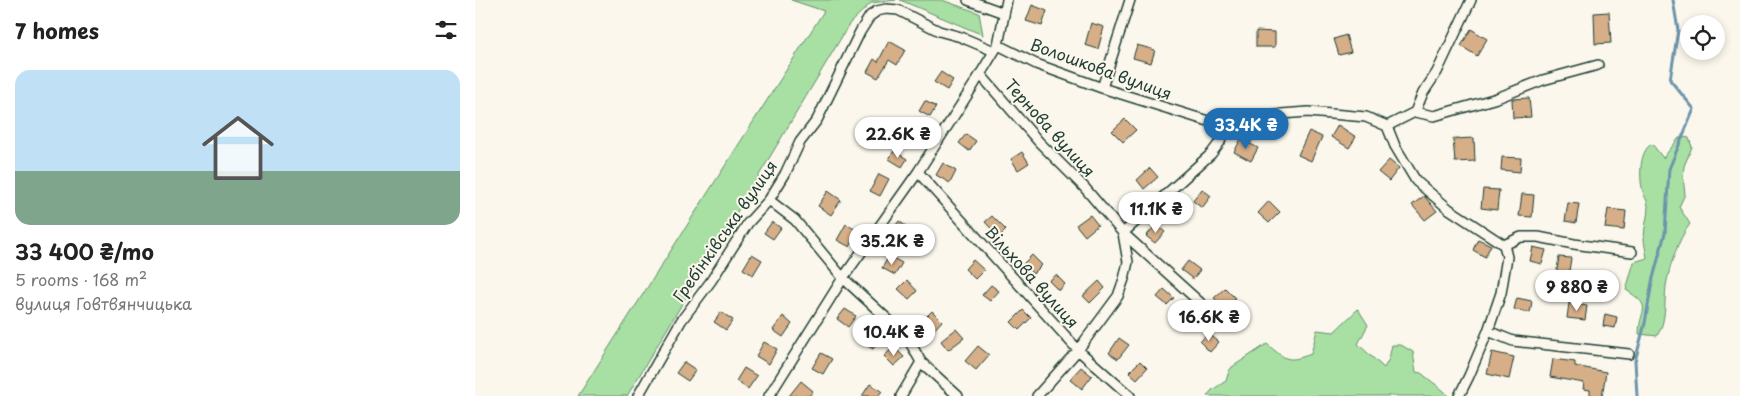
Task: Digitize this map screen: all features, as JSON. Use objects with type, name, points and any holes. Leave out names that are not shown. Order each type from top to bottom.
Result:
[{"type":"street","points":[[968,0],[1004,13]]},
{"type":"street","points":[[769,396],[843,278],[918,172],[996,48],[1007,0]]},
{"type":"street","points":[[1102,88],[1130,0]]},
{"type":"street","points":[[1415,112],[1423,93],[1437,72],[1471,0]]},
{"type":"street","name":"Гребінківська вулиця","points":[[638,396],[681,321],[711,281],[748,223],[769,200],[785,174],[800,142],[817,120],[860,32],[871,16],[877,11],[886,9],[897,10],[939,30],[996,48]]},
{"type":"street","name":"Волошкова вулиця","points":[[996,48],[1102,88],[1224,126]]},
{"type":"street","points":[[1387,126],[1415,112],[1434,116],[1497,98],[1543,80],[1598,65]]},
{"type":"street","name":"Тернова вулиця","points":[[980,74],[1039,142],[1083,187],[1123,233],[1205,307]]},
{"type":"street","points":[[1037,396],[1078,350],[1118,296],[1128,262],[1123,233],[1211,154],[1220,142],[1224,126],[1281,114],[1308,112],[1366,118],[1387,126],[1395,146],[1415,181],[1449,209],[1504,244],[1507,257],[1501,293],[1488,331],[1459,396]]},
{"type":"street","name":"Вільхова вулиця","points":[[918,172],[1078,350],[1130,396]]},
{"type":"street","points":[[769,200],[795,220],[843,278],[907,336],[921,362],[958,396]]},
{"type":"street","points":[[1504,244],[1521,237],[1538,237],[1632,252]]},
{"type":"street","points":[[1488,331],[1513,341],[1629,354]]},
{"type":"street","points":[[901,396],[921,362]]},
{"type":"green space","points":[[791,0],[896,0],[871,3],[850,23],[627,396],[578,396],[824,11]]},
{"type":"green space","points":[[900,0],[942,0],[979,13],[983,35]]},
{"type":"green space","points":[[1679,138],[1689,138],[1692,147],[1684,166],[1685,194],[1679,207],[1690,224],[1678,245],[1669,271],[1664,318],[1660,330],[1657,336],[1639,334],[1643,305],[1626,290],[1634,262],[1647,258],[1644,238],[1648,206],[1641,180],[1642,158],[1648,147],[1652,144],[1663,158]]},
{"type":"green space","points":[[1358,309],[1368,325],[1358,344],[1384,368],[1389,359],[1392,345],[1401,345],[1413,352],[1416,372],[1421,373],[1448,396],[1207,396],[1212,390],[1226,381],[1232,367],[1267,344],[1287,358],[1292,359],[1311,354],[1317,330],[1334,332]]},
{"type":"building","points":[[1032,5],[1047,11],[1042,26],[1026,21]]},
{"type":"building","points":[[1609,12],[1611,43],[1595,44],[1594,13]]},
{"type":"building","points":[[1091,23],[1104,27],[1098,49],[1085,45]]},
{"type":"building","points":[[1471,29],[1487,39],[1477,56],[1461,46]]},
{"type":"building","points":[[1256,31],[1275,32],[1275,47],[1256,47]]},
{"type":"building","points":[[1346,35],[1351,52],[1339,55],[1334,39]]},
{"type":"building","points":[[889,41],[905,50],[897,65],[889,60],[878,78],[867,72],[874,59],[878,62]]},
{"type":"building","points":[[1137,45],[1155,50],[1151,63],[1133,58]]},
{"type":"building","points":[[941,72],[953,80],[947,90],[934,82]]},
{"type":"building","points":[[1529,98],[1531,117],[1513,118],[1512,99]]},
{"type":"building","points":[[925,101],[936,107],[930,117],[919,111]]},
{"type":"building","points":[[1125,119],[1136,130],[1123,142],[1112,131]]},
{"type":"building","points":[[913,123],[926,133],[918,143],[905,134]]},
{"type":"building","points":[[1338,125],[1356,137],[1349,148],[1331,137]]},
{"type":"building","points":[[1309,131],[1322,137],[1311,161],[1298,155]]},
{"type":"building","points":[[966,134],[976,141],[969,151],[959,143]]},
{"type":"building","points":[[1474,138],[1475,161],[1455,162],[1453,139]]},
{"type":"building","points":[[1241,139],[1258,148],[1251,161],[1234,152]]},
{"type":"building","points":[[894,151],[907,159],[902,167],[889,159]]},
{"type":"building","points":[[1022,152],[1029,163],[1018,170],[1011,159]]},
{"type":"building","points":[[1502,157],[1521,158],[1520,172],[1501,170]]},
{"type":"building","points":[[1389,160],[1399,168],[1389,181],[1378,172]]},
{"type":"building","points":[[943,163],[956,171],[950,183],[936,175]]},
{"type":"building","points":[[1150,168],[1158,177],[1144,189],[1137,180]]},
{"type":"building","points":[[879,174],[889,179],[880,196],[870,191]]},
{"type":"building","points":[[1202,189],[1211,196],[1202,208],[1193,201]]},
{"type":"building","points":[[1483,189],[1499,190],[1497,210],[1481,208]]},
{"type":"building","points":[[828,191],[841,200],[831,215],[818,206]]},
{"type":"building","points":[[1522,194],[1534,195],[1532,217],[1519,216]]},
{"type":"building","points":[[1424,196],[1437,211],[1425,220],[1412,205]]},
{"type":"building","points":[[1269,201],[1280,212],[1269,223],[1258,213]]},
{"type":"building","points":[[1568,203],[1579,204],[1576,223],[1565,221]]},
{"type":"building","points":[[1608,209],[1626,211],[1624,230],[1605,228]]},
{"type":"building","points":[[1090,215],[1098,225],[1085,236],[1076,225]]},
{"type":"building","points":[[992,216],[1006,230],[999,237],[985,222]]},
{"type":"building","points":[[899,221],[911,230],[900,246],[887,237]]},
{"type":"building","points":[[772,222],[781,228],[773,239],[764,233]]},
{"type":"building","points":[[846,224],[858,231],[850,247],[837,240]]},
{"type":"building","points":[[1156,225],[1165,232],[1155,243],[1146,236]]},
{"type":"building","points":[[1478,239],[1491,245],[1485,257],[1473,250]]},
{"type":"building","points":[[1533,247],[1546,250],[1542,264],[1530,261]]},
{"type":"building","points":[[752,254],[762,260],[753,275],[743,269]]},
{"type":"building","points":[[1032,255],[1042,265],[1033,274],[1023,264]]},
{"type":"building","points":[[889,256],[902,263],[895,275],[882,268]]},
{"type":"building","points":[[1559,257],[1571,258],[1568,278],[1556,276]]},
{"type":"building","points":[[973,260],[984,270],[975,279],[965,269]]},
{"type":"building","points":[[1188,261],[1200,270],[1193,279],[1181,270]]},
{"type":"building","points":[[1056,275],[1065,284],[1059,291],[1049,281]]},
{"type":"building","points":[[907,280],[917,291],[909,299],[898,289]]},
{"type":"building","points":[[1099,281],[1105,288],[1090,303],[1083,296]]},
{"type":"building","points":[[991,285],[999,291],[990,301],[982,295]]},
{"type":"building","points":[[1225,288],[1235,298],[1224,308],[1214,298]]},
{"type":"building","points":[[1164,289],[1174,298],[1167,305],[1157,297]]},
{"type":"building","points":[[1517,298],[1532,301],[1530,313],[1514,309]]},
{"type":"building","points":[[1569,303],[1587,306],[1585,320],[1567,318]]},
{"type":"building","points":[[845,309],[856,316],[848,327],[837,319]]},
{"type":"building","points":[[1023,310],[1031,318],[1019,330],[1011,322]]},
{"type":"building","points":[[932,311],[942,321],[932,332],[922,321]]},
{"type":"building","points":[[721,312],[733,320],[726,330],[714,322]]},
{"type":"building","points":[[1605,314],[1617,317],[1615,328],[1603,326]]},
{"type":"building","points":[[783,316],[792,324],[783,337],[773,330]]},
{"type":"building","points":[[870,328],[882,334],[873,349],[862,343]]},
{"type":"building","points":[[956,329],[964,338],[948,350],[941,341]]},
{"type":"building","points":[[1208,333],[1219,342],[1210,352],[1200,342]]},
{"type":"building","points":[[1119,338],[1129,345],[1118,359],[1109,353]]},
{"type":"building","points":[[764,342],[777,349],[769,364],[756,356]]},
{"type":"building","points":[[978,346],[989,355],[976,370],[965,361]]},
{"type":"building","points":[[894,347],[904,357],[894,366],[884,356]]},
{"type":"building","points":[[1492,352],[1514,357],[1509,379],[1487,374]]},
{"type":"building","points":[[821,353],[832,359],[823,374],[812,368]]},
{"type":"building","points":[[1553,359],[1575,362],[1575,366],[1606,372],[1602,396],[1590,395],[1590,390],[1583,389],[1584,383],[1550,377]]},
{"type":"building","points":[[1140,361],[1147,368],[1137,379],[1129,372]]},
{"type":"building","points":[[684,362],[696,370],[688,381],[676,373]]},
{"type":"building","points":[[1081,367],[1092,376],[1082,389],[1070,379]]},
{"type":"building","points":[[744,368],[757,376],[748,389],[736,381]]},
{"type":"building","points":[[801,381],[813,391],[809,396],[789,396]]},
{"type":"building","points":[[870,384],[882,391],[878,396],[862,396]]},
{"type":"waterway","points":[[1637,396],[1635,361],[1665,233],[1669,169],[1694,109],[1670,80],[1678,30],[1673,0]]}]
